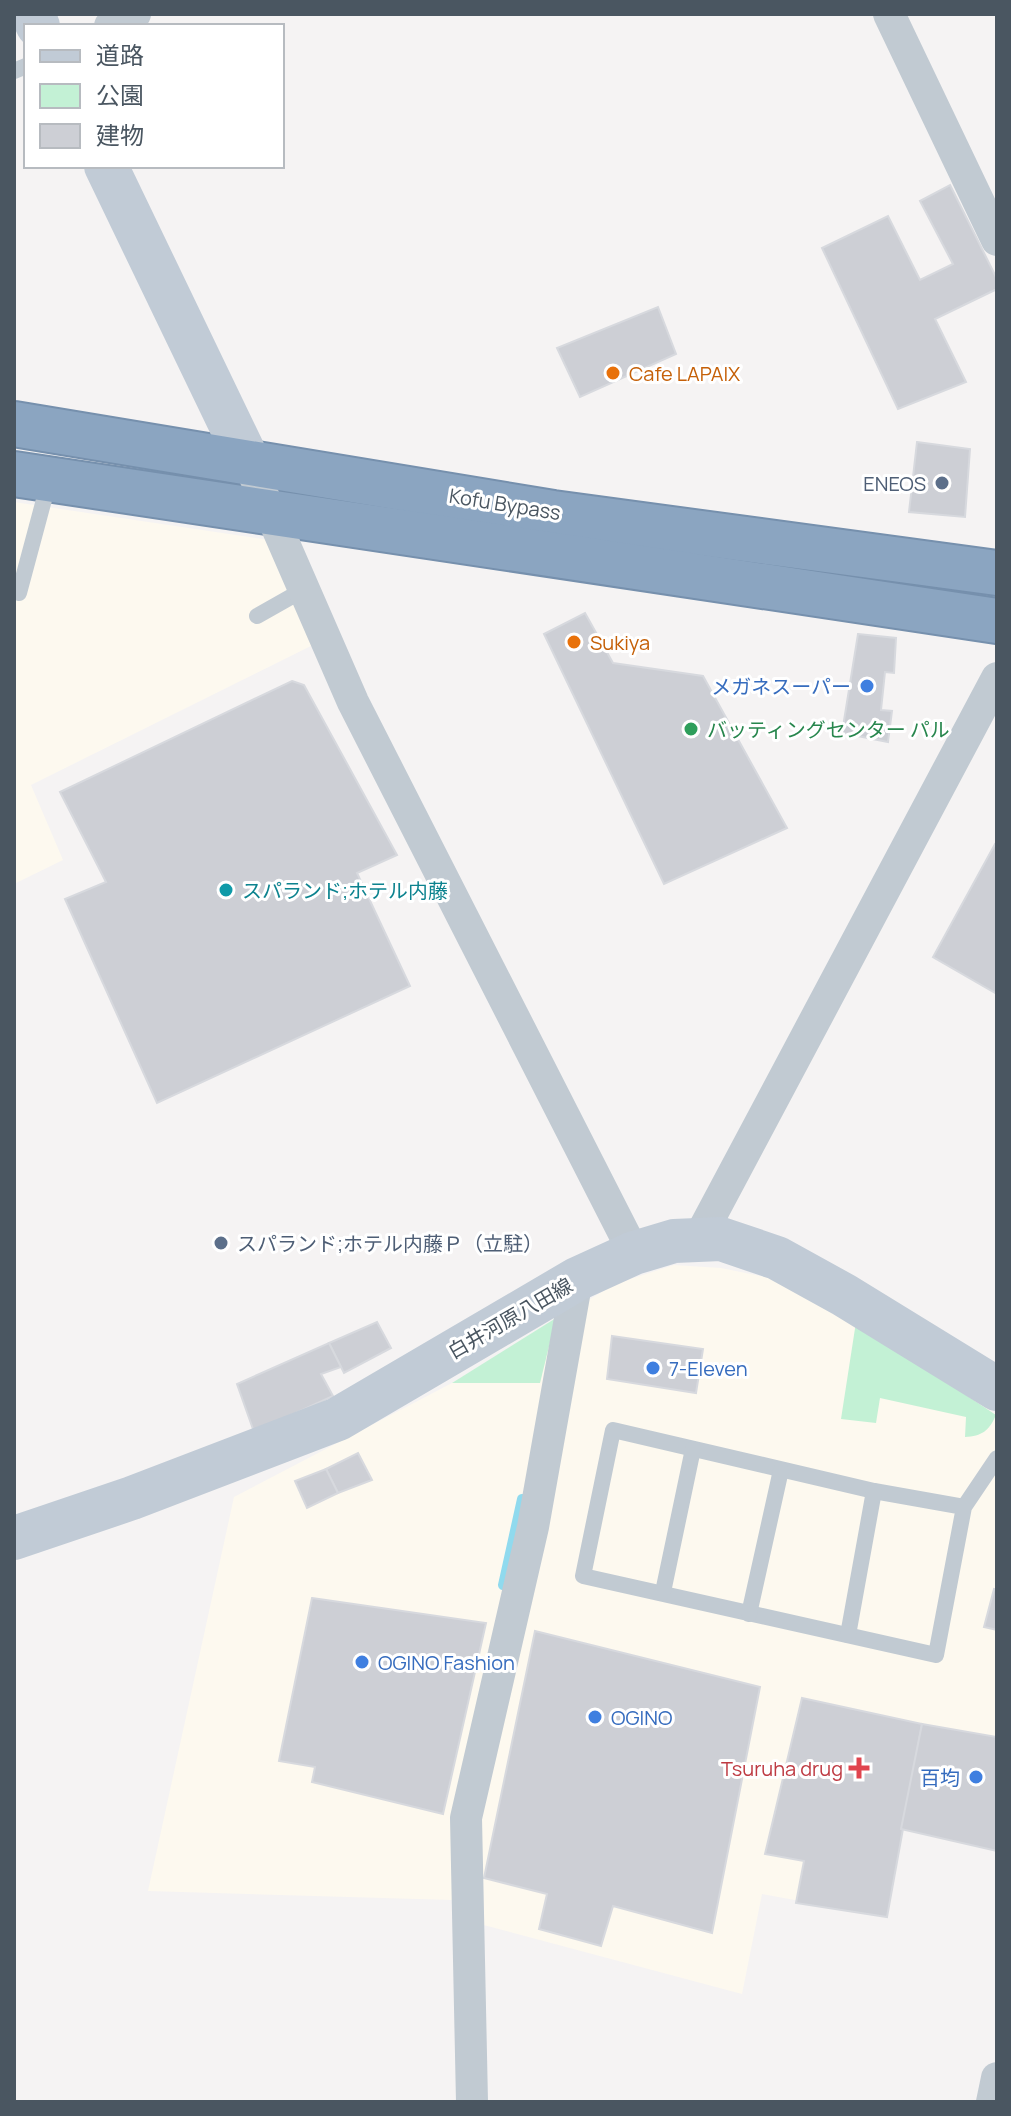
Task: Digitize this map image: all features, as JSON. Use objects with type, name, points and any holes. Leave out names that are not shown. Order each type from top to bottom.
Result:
[{"type":"highway","name":"Kofu Bypass","points":[[14,424],[553,513],[997,573]]},
{"type":"highway","points":[[32,477],[997,621]]},
{"type":"main road","points":[[107,168],[248,461]]},
{"type":"main road","name":"白井河原八田線","points":[[14,1538],[132,1498],[338,1419],[577,1279],[634,1253],[674,1241],[721,1239],[777,1258],[857,1302],[997,1389]]},
{"type":"street","points":[[114,24],[135,14]]},
{"type":"street","points":[[889,14],[997,240]]},
{"type":"street","points":[[248,461],[353,702],[634,1253]]},
{"type":"street","points":[[698,1240],[997,678]]},
{"type":"street","points":[[472,2102],[466,1818],[533,1527],[577,1279]]},
{"type":"street","points":[[992,2102],[997,2078]]},
{"type":"lane","points":[[19,593],[32,477]]},
{"type":"lane","points":[[257,616],[303,590]]},
{"type":"lane","points":[[964,1507],[874,1491],[613,1430],[583,1576],[936,1655],[964,1507],[997,1458]]},
{"type":"lane","points":[[663,1592],[693,1449]]},
{"type":"lane","points":[[749,1614],[781,1470]]},
{"type":"lane","points":[[848,1635],[874,1491]]},
{"type":"shaded area","points":[[14,502],[282,542],[325,639],[31,785],[63,860],[14,884]]},
{"type":"shaded area","points":[[674,1265],[721,1268],[770,1278],[856,1322],[997,1415],[997,1851],[902,1829],[887,1917],[762,1894],[742,1994],[480,1924],[452,1900],[148,1891],[234,1497],[452,1383],[615,1284]]},
{"type":"green space","points":[[556,1318],[540,1383],[452,1383]]},
{"type":"green space","points":[[856,1322],[996,1415],[991,1425],[980,1434],[965,1437],[966,1417],[880,1398],[876,1423],[841,1419]]},
{"type":"building","points":[[950,185],[997,279],[997,289],[935,319],[966,382],[898,409],[822,248],[888,216],[920,280],[953,264],[920,201]]},
{"type":"building","points":[[658,307],[676,354],[580,397],[557,348]]},
{"type":"building","points":[[917,442],[970,449],[965,517],[909,512]]},
{"type":"building","points":[[585,613],[613,663],[703,676],[787,828],[664,884],[544,634]]},
{"type":"building","points":[[858,634],[896,638],[894,673],[885,672],[881,710],[892,711],[888,742],[842,733]]},
{"type":"building","name":"スパランド;ホテル内藤","points":[[292,681],[304,685],[397,855],[357,873],[410,986],[157,1103],[65,899],[106,882],[60,792]]},
{"type":"building","points":[[997,845],[997,994],[933,957]]},
{"type":"building","points":[[377,1322],[391,1348],[344,1373],[329,1343]]},
{"type":"building","points":[[612,1336],[703,1349],[696,1393],[607,1379]]},
{"type":"building","points":[[329,1343],[341,1367],[321,1374],[333,1396],[254,1432],[237,1384]]},
{"type":"building","points":[[358,1453],[372,1480],[338,1493],[326,1469]]},
{"type":"building","points":[[326,1469],[338,1493],[307,1508],[295,1481]]},
{"type":"building","points":[[994,1589],[997,1590],[997,1630],[984,1627]]},
{"type":"building","points":[[312,1598],[486,1623],[443,1814],[312,1782],[315,1767],[279,1761]]},
{"type":"building","points":[[535,1631],[760,1687],[712,1933],[613,1906],[601,1946],[539,1929],[547,1894],[484,1878]]},
{"type":"building","points":[[802,1698],[922,1724],[887,1917],[796,1903],[804,1861],[765,1854]]},
{"type":"building","points":[[922,1724],[997,1737],[997,1851],[901,1829]]},
{"type":"waterway","points":[[503,1585],[522,1499]]},
{"type":"place","name":"Cafe LAPAIX","points":[[613,373]]},
{"type":"place","name":"ENEOS","points":[[942,483]]},
{"type":"place","name":"Sukiya","points":[[574,642]]},
{"type":"place","name":"メガネスーパー","points":[[867,686]]},
{"type":"place","name":"バッティングセンター パル","points":[[691,729]]},
{"type":"place","name":"スパランド;ホテル内藤","points":[[226,890]]},
{"type":"place","name":"スパランド;ホテル内藤Ｐ（立駐）","points":[[221,1243]]},
{"type":"place","name":"7-Eleven","points":[[653,1368]]},
{"type":"place","name":"OGINO Fashion","points":[[362,1662]]},
{"type":"place","name":"OGINO","points":[[595,1717]]},
{"type":"place","name":"Tsuruha drug","points":[[859,1768]]},
{"type":"place","name":"百均","points":[[976,1777]]}]
